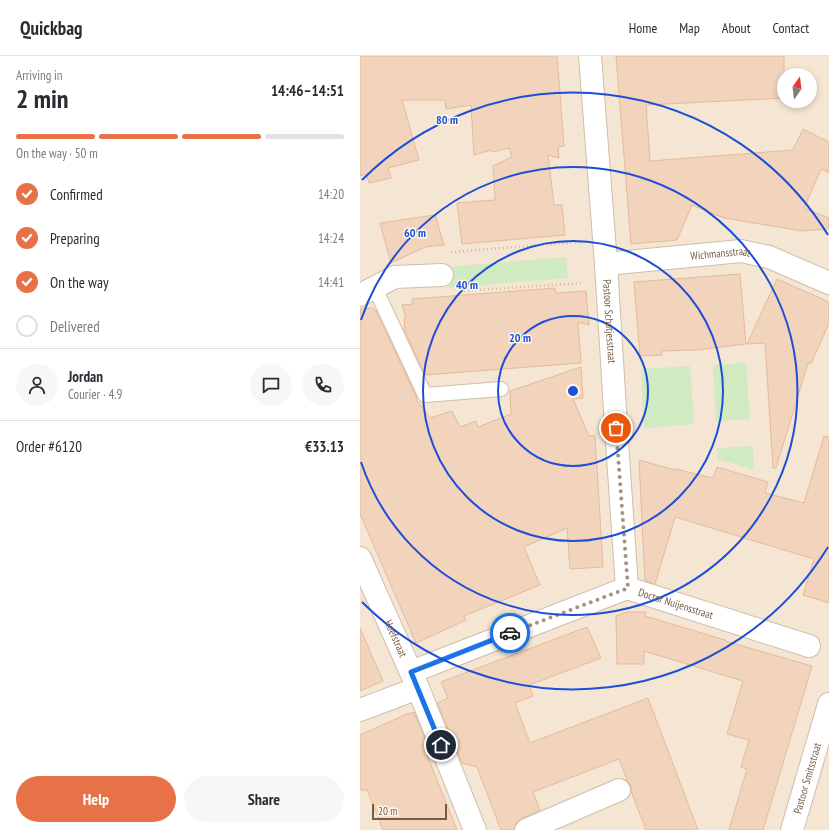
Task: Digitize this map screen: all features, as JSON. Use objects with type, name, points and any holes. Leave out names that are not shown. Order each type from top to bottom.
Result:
[{"type":"street","name":"Pastoor Schutjesstraat","points":[[590,56],[607,273],[628,588]]},
{"type":"street","name":"Wichmansstraat","points":[[607,273],[741,251],[769,257],[829,283]]},
{"type":"street","points":[[367,292],[395,277],[442,275]]},
{"type":"street","name":"Hoefstraat","points":[[360,558],[415,680],[475,830]]},
{"type":"street","name":"Doctor Nuijensstraat","points":[[360,710],[415,680],[628,588],[809,646]]},
{"type":"street","name":"Pastoor Smitsstraat","points":[[792,830],[829,704]]},
{"type":"street","points":[[526,830],[619,790]]},
{"type":"lane","points":[[367,292],[425,395],[501,389]]},
{"type":"path","points":[[604,240],[441,253],[442,275],[444,292],[607,273]]},
{"type":"shaded area","points":[[360,56],[829,56],[829,830],[360,830]]},
{"type":"green space","points":[[566,257],[568,278],[447,288],[445,267]]},
{"type":"green space","points":[[746,363],[750,419],[716,421],[713,365]]},
{"type":"green space","points":[[690,366],[694,424],[644,428],[641,369]]},
{"type":"green space","points":[[753,446],[754,470],[718,459],[717,448]]},
{"type":"building","points":[[360,56],[557,56],[564,146],[558,147],[559,158],[548,155],[554,205],[562,205],[565,235],[462,244],[457,203],[495,200],[493,166],[512,157],[509,148],[493,152],[492,150],[474,155],[471,105],[446,109],[445,100],[402,100],[419,160],[388,168],[391,178],[369,183],[366,174],[360,176]]},
{"type":"building","points":[[616,56],[784,56],[784,68],[777,68],[777,98],[646,105],[650,161],[793,150],[803,129],[829,142],[829,173],[821,169],[804,208],[829,218],[829,229],[802,231],[724,218],[692,205],[677,240],[631,244]]},
{"type":"building","points":[[435,215],[444,245],[425,247],[391,263],[380,223]]},
{"type":"building","points":[[740,274],[746,344],[695,350],[662,351],[662,355],[640,356],[634,282]]},
{"type":"building","points":[[777,279],[829,302],[829,323],[811,364],[808,363],[776,468],[773,468],[765,343],[747,344]]},
{"type":"building","points":[[555,288],[556,293],[586,291],[589,325],[578,322],[581,363],[425,375],[405,331],[404,318],[406,318],[402,305],[413,304],[412,299]]},
{"type":"building","points":[[373,308],[376,311],[417,401],[430,418],[452,411],[460,427],[476,421],[478,427],[511,414],[510,391],[581,367],[583,398],[573,399],[589,436],[595,435],[603,567],[570,569],[567,528],[524,547],[540,585],[464,616],[466,620],[416,643],[360,514],[360,309]]},
{"type":"building","points":[[824,436],[829,437],[829,603],[803,595],[814,559],[675,517],[655,584],[645,581],[639,460],[675,470],[713,478],[717,467],[768,482],[765,493],[804,503]]},
{"type":"building","points":[[627,612],[646,612],[645,616],[812,666],[763,830],[729,830],[747,769],[741,767],[749,740],[727,734],[743,681],[644,651],[644,664],[617,664],[616,616]]},
{"type":"building","points":[[587,627],[601,658],[529,685],[533,696],[515,703],[530,743],[648,698],[698,830],[646,830],[631,791],[631,785],[628,782],[619,759],[533,792],[540,810],[521,819],[516,823],[514,830],[501,830],[477,767],[462,763],[437,703],[448,698],[441,682]]},
{"type":"building","points":[[360,628],[383,681],[360,691]]},
{"type":"building","points":[[414,712],[432,756],[427,755],[457,830],[383,830],[367,790],[360,790],[360,735]]},
{"type":"way so far","points":[[510,633],[628,588],[616,428]]},
{"type":"route","points":[[441,745],[411,672],[510,633]]}]
